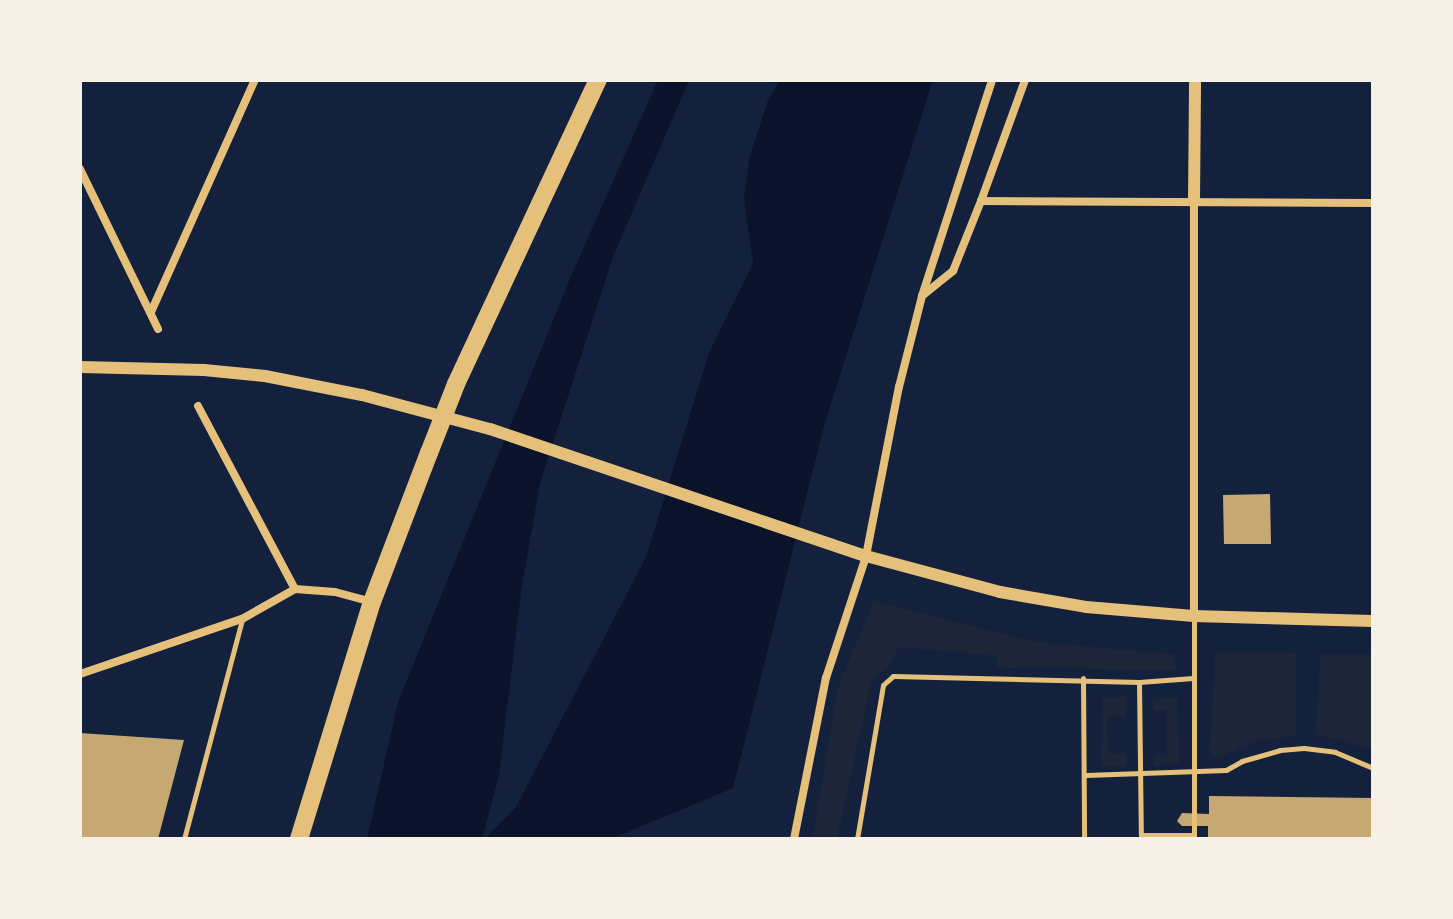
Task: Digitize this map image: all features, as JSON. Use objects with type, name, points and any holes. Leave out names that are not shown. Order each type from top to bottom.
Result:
[{"type":"highway","points":[[299,839],[372,602],[443,418],[598,80]]},
{"type":"street","points":[[151,312],[255,80]]},
{"type":"street","points":[[794,839],[826,678],[866,556],[899,387],[922,296],[992,80]]},
{"type":"street","points":[[922,296],[953,271],[1025,80]]},
{"type":"street","points":[[1194,616],[1195,80]]},
{"type":"street","points":[[80,169],[158,329]]},
{"type":"street","points":[[981,201],[1373,203]]},
{"type":"street","points":[[80,367],[175,368],[265,376],[362,395],[490,429],[866,556],[1000,592],[1086,607],[1194,616],[1373,621]]},
{"type":"street","points":[[198,406],[295,589]]},
{"type":"street","points":[[80,674],[242,619],[295,589],[335,592],[372,602]]},
{"type":"lane","points":[[1139,682],[1141,835],[1194,835],[1194,616]]},
{"type":"lane","points":[[184,839],[242,619]]},
{"type":"lane","points":[[857,839],[883,685],[893,676],[1083,678],[1139,682],[1193,678]]},
{"type":"lane","points":[[1083,678],[1084,839]]},
{"type":"lane","points":[[1086,775],[1226,770],[1242,761],[1280,750],[1304,748],[1335,752],[1373,768]]},
{"type":"shaded area","points":[[658,80],[689,80],[613,257],[540,483],[521,592],[499,775],[482,839],[367,839],[398,702],[571,276]]},
{"type":"shaded area","points":[[780,80],[933,80],[824,426],[733,788],[611,839],[485,839],[516,807],[646,557],[709,353],[753,263],[744,198],[749,159],[768,100]]},
{"type":"shaded area","points":[[874,601],[1035,642],[1175,654],[1176,670],[997,668],[997,656],[899,647],[891,663],[871,682],[837,839],[812,839],[838,687]]},
{"type":"shaded area","points":[[1215,651],[1296,653],[1296,735],[1254,742],[1218,758],[1210,754]]},
{"type":"shaded area","points":[[1320,655],[1373,655],[1373,750],[1316,734]]},
{"type":"shaded area","points":[[1102,697],[1126,697],[1126,716],[1107,717],[1108,753],[1127,753],[1127,767],[1101,767]]},
{"type":"shaded area","points":[[1178,698],[1179,763],[1153,766],[1154,756],[1167,755],[1166,710],[1153,710],[1153,699]]},
{"type":"building","points":[[1270,494],[1271,544],[1224,544],[1223,495]]},
{"type":"building","points":[[80,733],[184,740],[158,839],[80,839]]},
{"type":"building","points":[[1209,796],[1373,798],[1373,839],[1208,839],[1208,826],[1182,826],[1177,821],[1182,813],[1209,814]]}]
